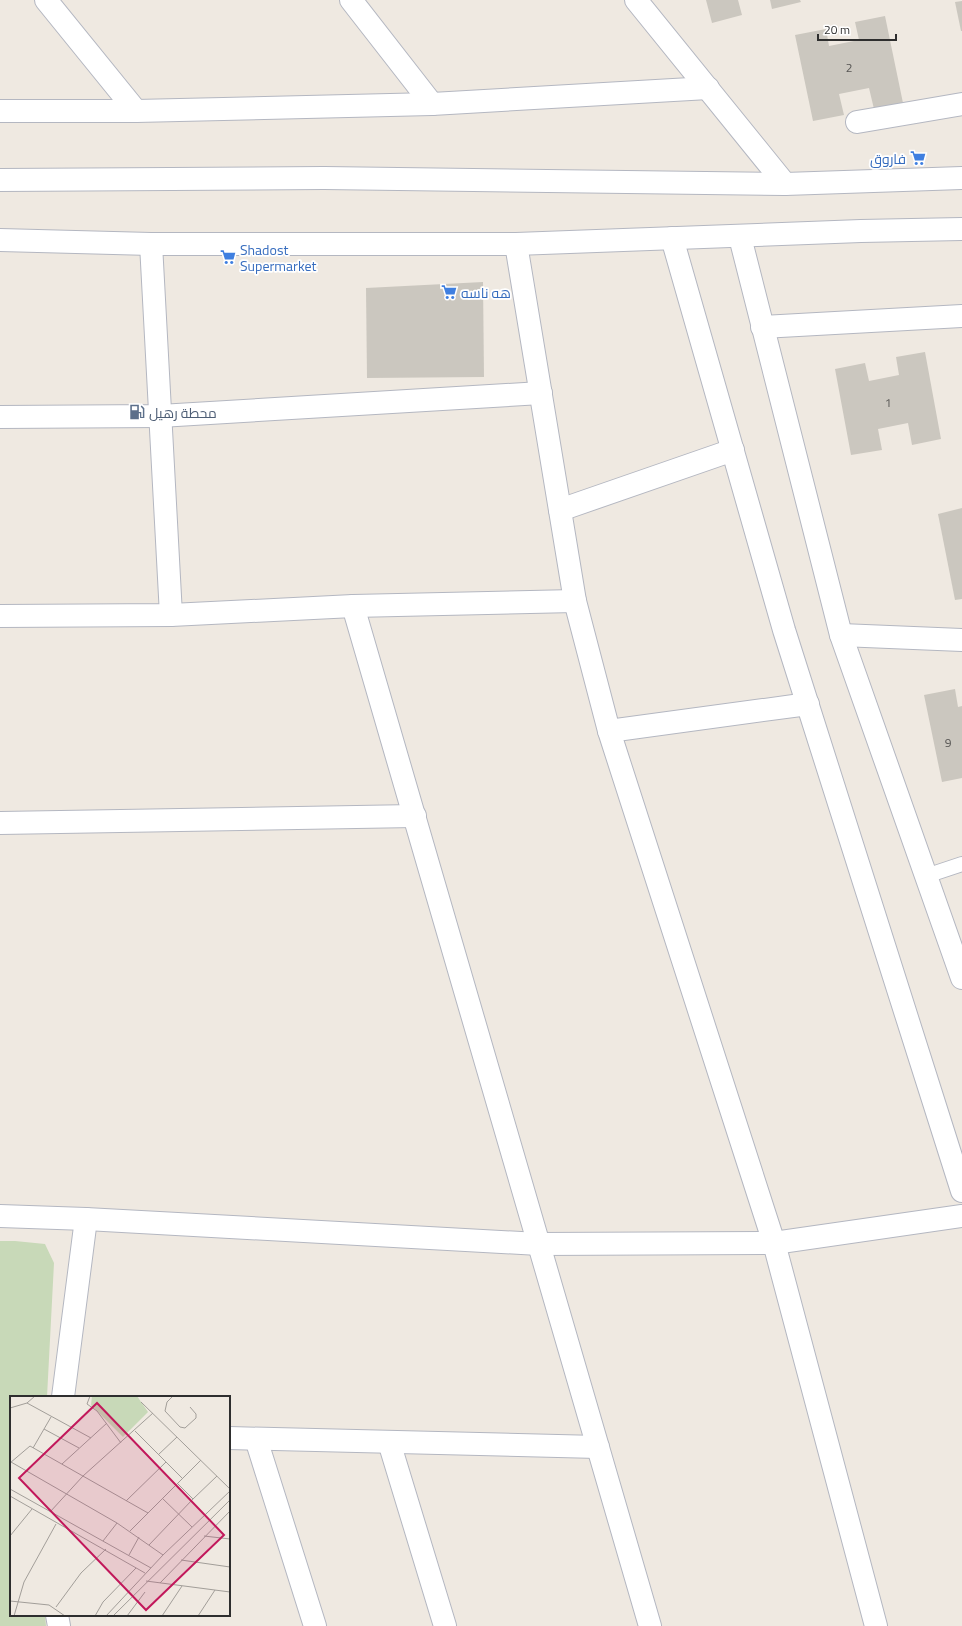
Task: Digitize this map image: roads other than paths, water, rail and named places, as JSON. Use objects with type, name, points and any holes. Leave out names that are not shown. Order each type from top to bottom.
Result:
[{"type":"street","points":[[46,0],[136,111]]},
{"type":"street","points":[[351,0],[432,104]]},
{"type":"street","points":[[636,0],[785,184]]},
{"type":"street","points":[[0,111],[136,111],[432,104],[708,88]]},
{"type":"street","points":[[857,122],[962,104]]},
{"type":"street","points":[[0,180],[324,178],[785,184],[962,178]]},
{"type":"street","points":[[0,240],[151,244],[516,244],[740,237],[861,231],[962,229]]},
{"type":"street","points":[[740,237],[841,636],[962,978]]},
{"type":"street","points":[[672,238],[784,630],[962,1191]]},
{"type":"street","points":[[151,244],[171,615]]},
{"type":"street","points":[[516,244],[575,601],[609,731],[774,1243],[876,1626]]},
{"type":"street","points":[[762,328],[962,316]]},
{"type":"street","points":[[0,417],[160,416],[541,393]]},
{"type":"street","points":[[560,510],[733,450]]},
{"type":"street","points":[[0,616],[171,615],[353,606],[575,601]]},
{"type":"street","points":[[353,606],[650,1626]]},
{"type":"street","points":[[841,636],[962,640]]},
{"type":"street","points":[[609,731],[808,704]]},
{"type":"street","points":[[0,823],[415,816]]},
{"type":"street","points":[[0,1216],[86,1219],[539,1244],[774,1243],[962,1216]]},
{"type":"street","points":[[63,1396],[86,1219]]},
{"type":"street","points":[[230,1438],[598,1448]]},
{"type":"street","points":[[256,1439],[315,1626]]},
{"type":"street","points":[[389,1442],[445,1626]]},
{"type":"street","points":[[57,1616],[58,1626]]},
{"type":"lane","points":[[926,876],[962,864]]},
{"type":"place","name":"فاروق","points":[[918,158]]},
{"type":"place","name":"Shadost Supermarket","points":[[228,257]]},
{"type":"place","name":"هه ناسه","points":[[449,292]]},
{"type":"place","name":"محطة رهيل","points":[[137,412]]}]
